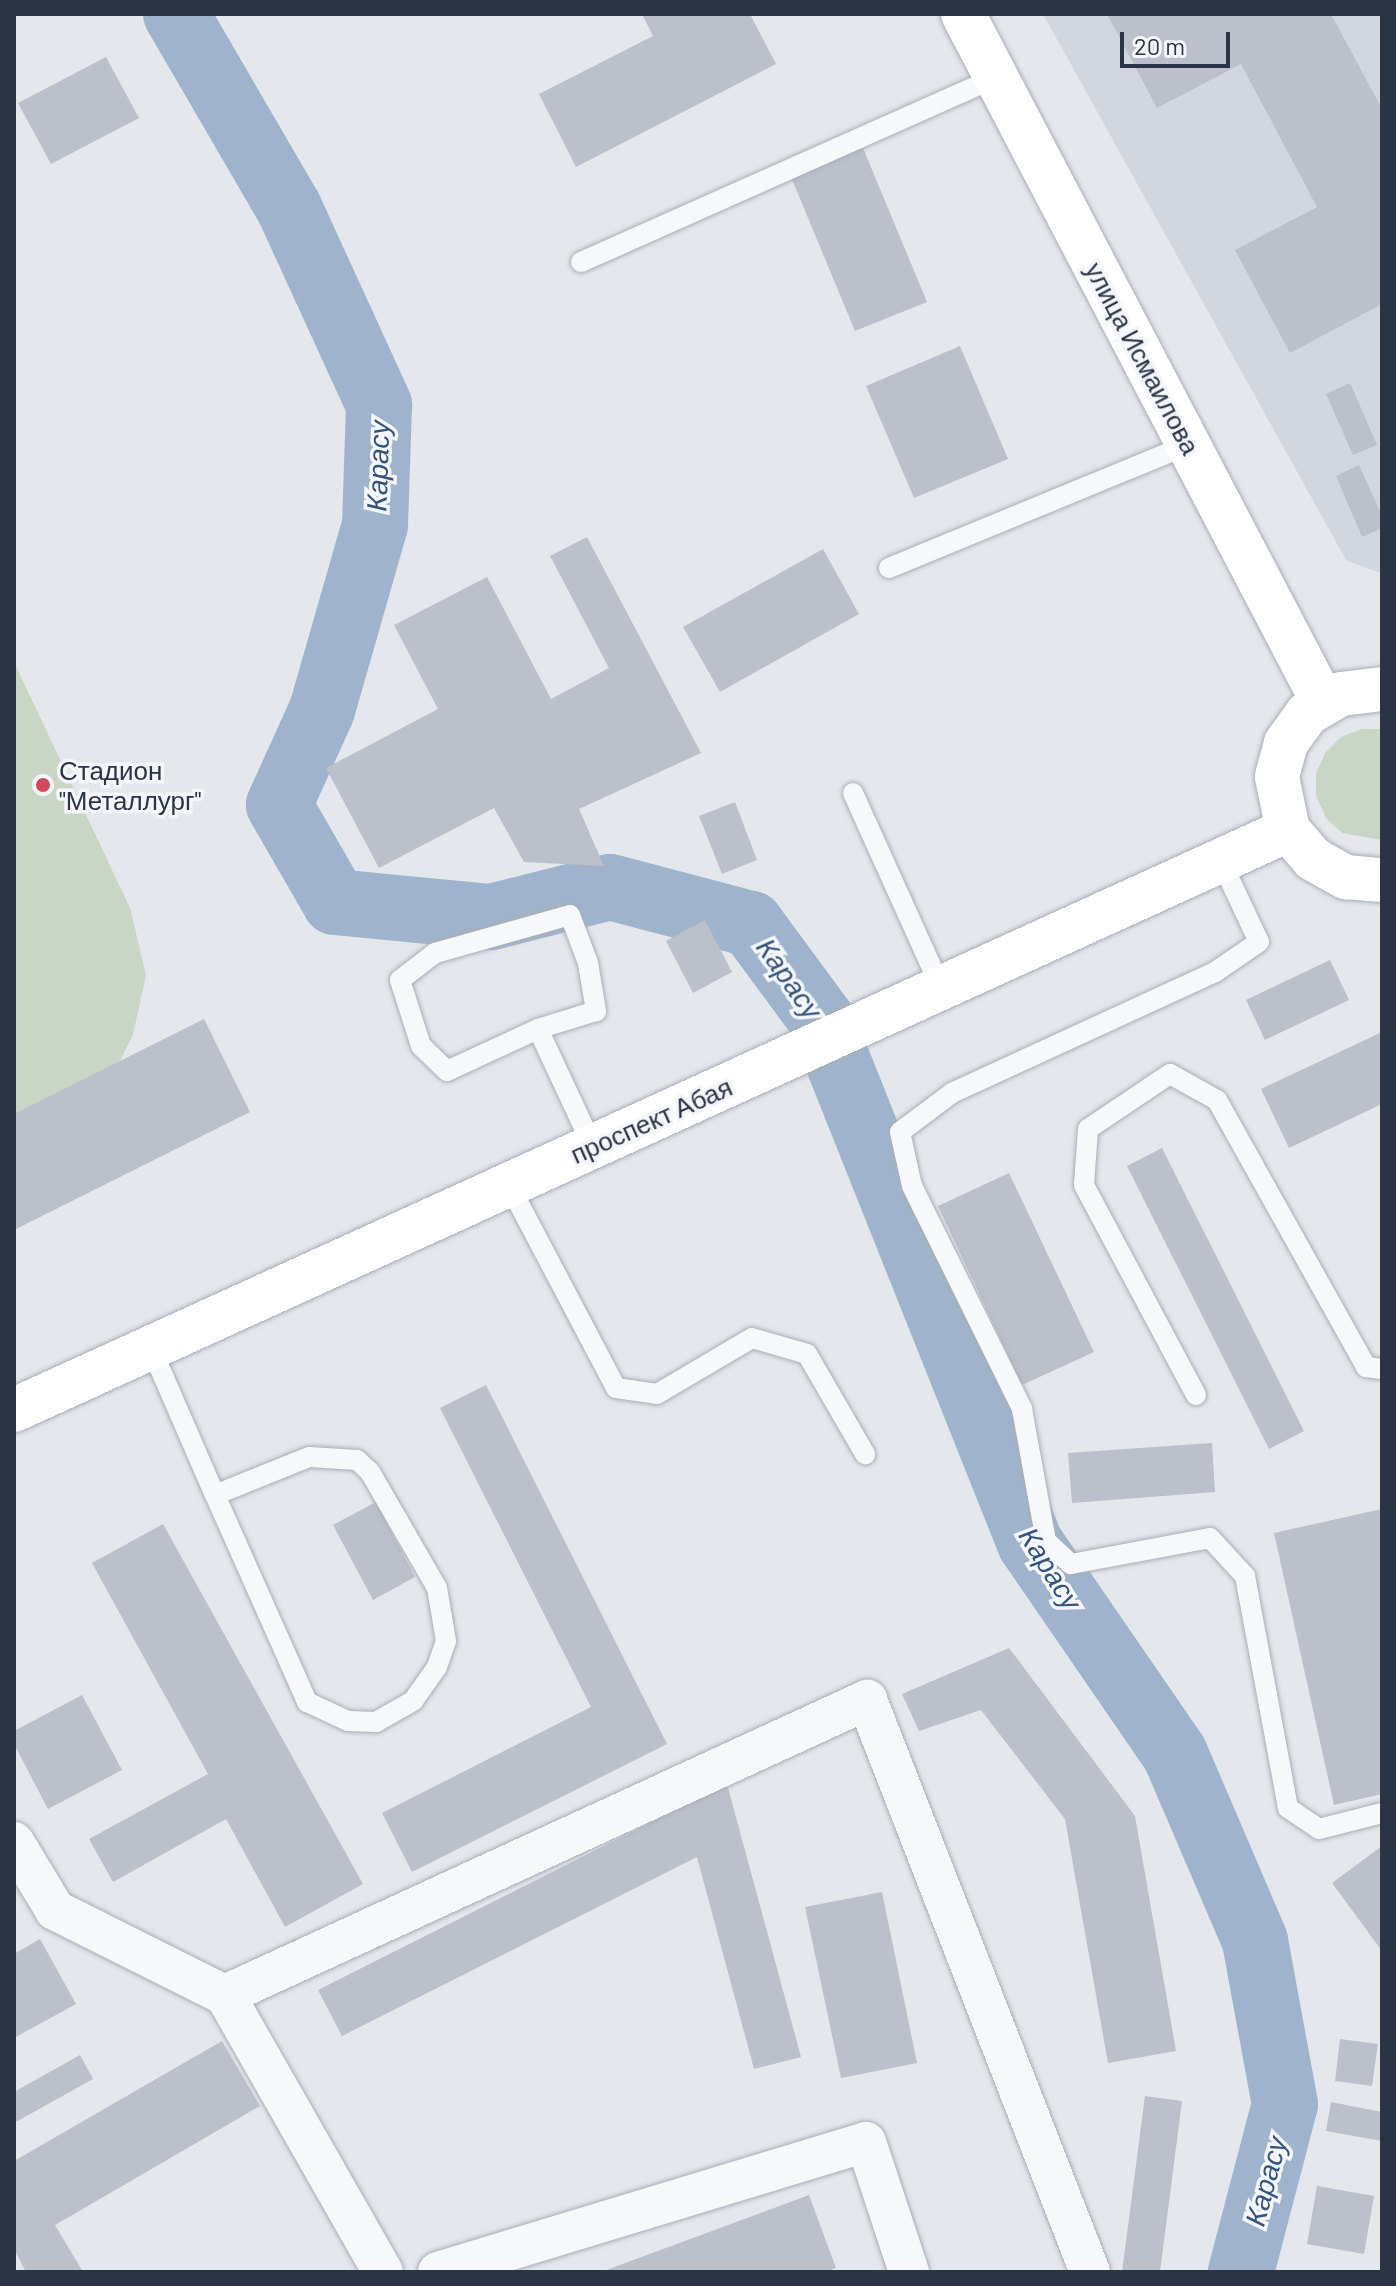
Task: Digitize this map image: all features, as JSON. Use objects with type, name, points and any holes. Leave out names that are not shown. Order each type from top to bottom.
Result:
[{"type":"main road","name":"улица Исмаилова","points":[[963,14],[1323,702]]},
{"type":"main road","points":[[1382,689],[1359,689],[1323,702],[1295,728],[1280,760],[1277,795],[1288,830],[1328,870],[1382,880]]},
{"type":"main road","name":"проспект Абая","points":[[14,1410],[1288,830]]},
{"type":"street","points":[[225,1995],[867,1700],[1090,2272]]},
{"type":"street","points":[[14,1842],[55,1910],[225,1995],[383,2272]]},
{"type":"street","points":[[438,2272],[866,2142],[909,2272]]},
{"type":"lane","points":[[581,262],[996,77]]},
{"type":"lane","points":[[889,568],[1188,445]]},
{"type":"lane","points":[[853,793],[941,988]]},
{"type":"lane","points":[[1221,861],[1259,942],[1215,972],[952,1093],[900,1132],[912,1186],[1022,1409],[1046,1541],[1071,1564],[1210,1538],[1245,1576],[1288,1808],[1319,1829],[1382,1813]]},
{"type":"lane","points":[[570,915],[588,963],[596,1011],[538,1029],[447,1071],[421,1046],[400,980],[435,953],[570,915]]},
{"type":"lane","points":[[538,1029],[593,1147]]},
{"type":"lane","points":[[1196,1395],[1084,1185],[1088,1129],[1170,1074],[1217,1100],[1366,1367],[1382,1369]]},
{"type":"lane","points":[[509,1185],[616,1388],[657,1394],[752,1338],[807,1354],[865,1454]]},
{"type":"lane","points":[[151,1348],[215,1495],[307,1702],[348,1721],[376,1722],[413,1701],[437,1667],[446,1641],[437,1588],[370,1472],[357,1460],[309,1457],[215,1495]]},
{"type":"shaded area","points":[[1043,14],[1382,14],[1382,574],[1346,560]]},
{"type":"green space","name":"Стадион \"Металлург\"","points":[[14,662],[130,908],[146,975],[133,1035],[103,1095],[14,1144]]},
{"type":"green space","points":[[1362,729],[1382,729],[1382,840],[1342,833],[1326,818],[1316,796],[1316,774],[1325,753],[1341,737]]},
{"type":"building","points":[[642,14],[750,14],[776,64],[576,167],[539,94],[653,36]]},
{"type":"building","points":[[1107,14],[1331,14],[1382,109],[1382,304],[1290,353],[1235,250],[1317,207],[1241,64],[1157,108]]},
{"type":"building","points":[[106,57],[139,118],[51,164],[18,103]]},
{"type":"building","points":[[863,148],[927,302],[855,331],[791,177]]},
{"type":"building","points":[[960,346],[1008,459],[914,498],[866,386]]},
{"type":"building","points":[[1350,383],[1377,445],[1353,455],[1326,394]]},
{"type":"building","points":[[1359,465],[1382,516],[1382,528],[1362,537],[1336,476]]},
{"type":"building","points":[[587,537],[701,753],[579,809],[604,866],[524,862],[494,808],[379,868],[326,768],[438,709],[394,625],[487,577],[551,699],[609,668],[550,556]]},
{"type":"building","points":[[823,549],[859,614],[720,692],[683,627]]},
{"type":"building","points":[[735,802],[757,860],[722,874],[699,816]]},
{"type":"building","points":[[705,920],[732,972],[693,993],[666,941]]},
{"type":"building","points":[[1330,960],[1349,1000],[1265,1040],[1246,1000]]},
{"type":"building","points":[[204,1019],[250,1112],[14,1230],[14,1114]]},
{"type":"building","points":[[1382,1032],[1382,1104],[1289,1148],[1261,1089]]},
{"type":"building","points":[[1162,1148],[1304,1431],[1269,1449],[1127,1166]]},
{"type":"building","points":[[1009,1173],[1094,1352],[1022,1385],[938,1206]]},
{"type":"building","points":[[486,1385],[667,1744],[412,1872],[382,1813],[591,1707],[440,1408]]},
{"type":"building","points":[[1212,1443],[1215,1492],[1072,1503],[1068,1453]]},
{"type":"building","points":[[376,1502],[415,1577],[373,1600],[333,1525]]},
{"type":"building","points":[[1382,1509],[1382,1794],[1334,1805],[1274,1533]]},
{"type":"building","points":[[163,1524],[363,1884],[285,1927],[226,1819],[113,1882],[89,1839],[208,1774],[92,1563]]},
{"type":"building","points":[[1009,1648],[1135,1816],[1176,2051],[1108,2063],[1065,1819],[981,1710],[919,1731],[902,1694]]},
{"type":"building","points":[[82,1695],[122,1770],[48,1809],[14,1744],[14,1731]]},
{"type":"building","points":[[727,1784],[801,2057],[754,2069],[697,1857],[342,2036],[318,1990]]},
{"type":"building","points":[[1382,1846],[1382,1951],[1332,1883]]},
{"type":"building","points":[[882,1892],[917,2063],[841,2078],[805,1907]]},
{"type":"building","points":[[40,1939],[76,2004],[14,2038],[14,1954]]},
{"type":"building","points":[[1340,2039],[1378,2044],[1372,2086],[1335,2081]]},
{"type":"building","points":[[222,2041],[260,2106],[55,2225],[83,2272],[26,2272],[14,2249],[14,2161]]},
{"type":"building","points":[[80,2055],[93,2079],[14,2123],[14,2092]]},
{"type":"building","points":[[1145,2096],[1182,2101],[1160,2272],[1122,2272]]},
{"type":"building","points":[[1331,2102],[1382,2112],[1382,2141],[1326,2131]]},
{"type":"building","points":[[1317,2186],[1374,2196],[1364,2254],[1307,2244]]},
{"type":"building","points":[[809,2195],[836,2268],[825,2272],[601,2272]]},
{"type":"waterway","name":"Карасу","points":[[176,14],[289,208],[379,405],[375,525],[322,710],[279,805],[335,902],[491,917],[610,887],[751,924],[821,1019],[1030,1543],[1175,1754],[1255,1941],[1285,2104],[1241,2272]]},
{"type":"place","name":"Стадион \"Металлург\"","points":[[43,785]]}]
